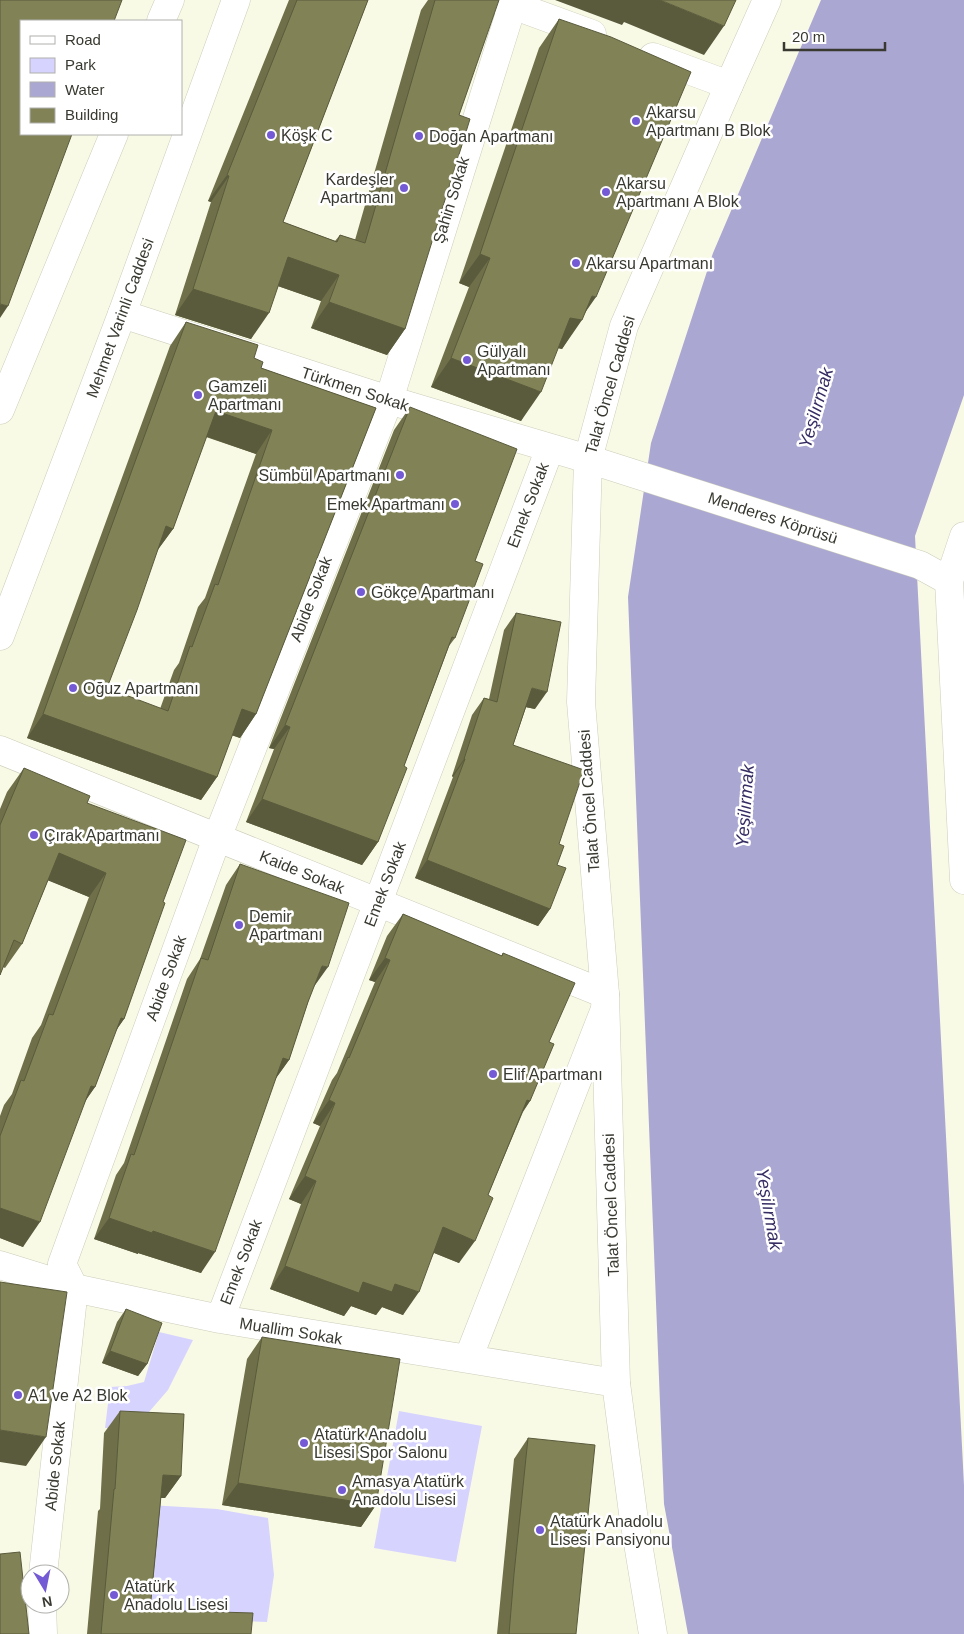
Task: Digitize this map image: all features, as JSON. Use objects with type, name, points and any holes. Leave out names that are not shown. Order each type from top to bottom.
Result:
[{"type":"street","points":[[161,20],[170,0]]},
{"type":"street","name":"Mehmet Varinli Caddesi","points":[[0,636],[122,314],[236,0]]},
{"type":"street","name":"Talat Öncel Caddesi","points":[[653,1634],[633,1513],[616,1383],[605,1002],[582,702],[588,459],[624,326],[728,85],[768,0]]},
{"type":"street","points":[[508,2],[728,85]]},
{"type":"street","name":"Şahin Sokak","points":[[388,400],[508,2]]},
{"type":"street","points":[[0,410],[114,135]]},
{"type":"street","name":"Türkmen Sokak","points":[[122,314],[388,400],[588,459]]},
{"type":"street","name":"Abide Sokak","points":[[44,1564],[74,1288],[62,1264],[217,838],[388,400]]},
{"type":"street","name":"Emek Sokak","points":[[220,1319],[550,448]]},
{"type":"street","name":"Menderes Köprüsü","points":[[588,459],[920,565],[949,581]]},
{"type":"street","points":[[964,536],[949,581],[959,672],[964,880]]},
{"type":"street","name":"Kaide Sokak","points":[[0,750],[378,903],[605,1002]]},
{"type":"street","points":[[468,1359],[605,1002]]},
{"type":"street","name":"Muallim Sokak","points":[[0,1266],[74,1288],[220,1319],[616,1383]]},
{"type":"street","points":[[42,1614],[43,1634]]},
{"type":"green space","points":[[159,1332],[193,1340],[168,1390],[136,1427],[105,1428],[110,1387],[144,1382]]},
{"type":"green space","points":[[399,1411],[482,1426],[456,1562],[374,1548]]},
{"type":"green space","points":[[149,1505],[217,1509],[268,1518],[274,1575],[267,1622],[146,1617]]},
{"type":"water","name":"Yeşilırmak","points":[[821,0],[964,0],[964,395],[915,536],[964,1485],[964,1634],[688,1634],[664,1504],[628,597],[651,443],[713,253]]},
{"type":"building","points":[[0,0],[122,0],[114,20],[20,20],[20,135],[72,135],[8,306],[0,304]]},
{"type":"building","points":[[297,0],[368,0],[283,222],[337,242],[340,235],[365,243],[435,0],[499,0],[459,115],[470,119],[405,329],[329,302],[339,275],[288,257],[269,313],[193,289],[229,176],[227,175]]},
{"type":"building","points":[[660,0],[736,0],[724,26]]},
{"type":"building","points":[[559,19],[611,37],[691,72],[596,297],[592,296],[582,320],[570,318],[541,392],[451,358],[490,258],[480,254]]},
{"type":"building","points":[[186,322],[258,345],[254,358],[263,362],[261,368],[376,408],[256,714],[242,709],[217,777],[43,714]],"holes":[[[216,411],[272,430],[218,585],[215,584],[192,647],[190,646],[168,711],[107,688],[166,526],[173,529]]]},
{"type":"building","points":[[410,407],[517,449],[475,561],[483,564],[455,638],[452,637],[404,766],[407,768],[378,842],[262,799],[290,727],[285,725]]},
{"type":"building","points":[[516,613],[561,622],[547,692],[532,688],[513,745],[584,770],[559,844],[564,846],[557,865],[566,868],[550,909],[427,860],[465,759],[484,698],[497,702]]},
{"type":"building","points":[[24,768],[90,796],[87,803],[186,840],[124,1019],[121,1018],[95,1087],[91,1086],[40,1222],[0,1208],[0,1136],[21,1080],[24,1081],[49,1014],[53,1015],[106,873],[59,853],[22,944],[14,940],[0,975],[0,825]]},
{"type":"building","points":[[240,864],[349,903],[328,967],[322,966],[289,1060],[283,1058],[215,1252],[109,1218],[131,1154],[134,1155],[201,958],[208,960]]},
{"type":"building","points":[[403,914],[502,956],[503,953],[575,983],[549,1042],[554,1044],[530,1101],[527,1100],[488,1195],[493,1198],[475,1241],[443,1227],[419,1292],[395,1284],[392,1292],[363,1282],[359,1293],[285,1266],[316,1181],[305,1176],[335,1103],[329,1100],[349,1058],[390,960],[385,958]]},
{"type":"building","points":[[0,1282],[67,1292],[46,1437],[0,1430]]},
{"type":"building","points":[[126,1309],[162,1323],[147,1364],[110,1351]]},
{"type":"building","name":"Atatürk Anadolu Lisesi Spor Salonu","points":[[262,1337],[400,1359],[376,1505],[238,1483]]},
{"type":"building","points":[[120,1411],[184,1414],[181,1476],[163,1475],[150,1610],[253,1613],[251,1634],[101,1634],[115,1489]]},
{"type":"building","name":"Atatürk Anadolu Lisesi Pansiyonu","points":[[528,1438],[595,1445],[576,1634],[509,1634]]},
{"type":"building","points":[[20,1552],[20,1614],[27,1614],[29,1634],[0,1634],[0,1554]]},
{"type":"place","name":"Akarsu Apartmanı B Blok","points":[[636,121]]},
{"type":"place","name":"Köşk C","points":[[271,135]]},
{"type":"place","name":"Doğan Apartmanı","points":[[419,136]]},
{"type":"place","name":"Kardeşler Apartmanı","points":[[404,188]]},
{"type":"place","name":"Akarsu Apartmanı A Blok","points":[[606,192]]},
{"type":"place","name":"Akarsu Apartmanı","points":[[576,263]]},
{"type":"place","name":"Gülyalı Apartmanı","points":[[467,360]]},
{"type":"place","name":"Gamzeli Apartmanı","points":[[198,395]]},
{"type":"place","name":"Sümbül Apartmanı","points":[[400,475]]},
{"type":"place","name":"Emek Apartmanı","points":[[455,504]]},
{"type":"place","name":"Gökçe Apartmanı","points":[[361,592]]},
{"type":"place","name":"Oğuz Apartmanı","points":[[73,688]]},
{"type":"place","name":"Çırak Apartmanı","points":[[34,835]]},
{"type":"place","name":"Demir Apartmanı","points":[[239,925]]},
{"type":"place","name":"Elif Apartmanı","points":[[493,1074]]},
{"type":"place","name":"A1 ve A2 Blok","points":[[18,1395]]},
{"type":"place","name":"Atatürk Anadolu Lisesi Spor Salonu","points":[[304,1443]]},
{"type":"place","name":"Amasya Atatürk Anadolu Lisesi","points":[[342,1490]]},
{"type":"place","name":"Atatürk Anadolu Lisesi Pansiyonu","points":[[540,1530]]},
{"type":"place","name":"Atatürk Anadolu Lisesi","points":[[114,1595]]}]
